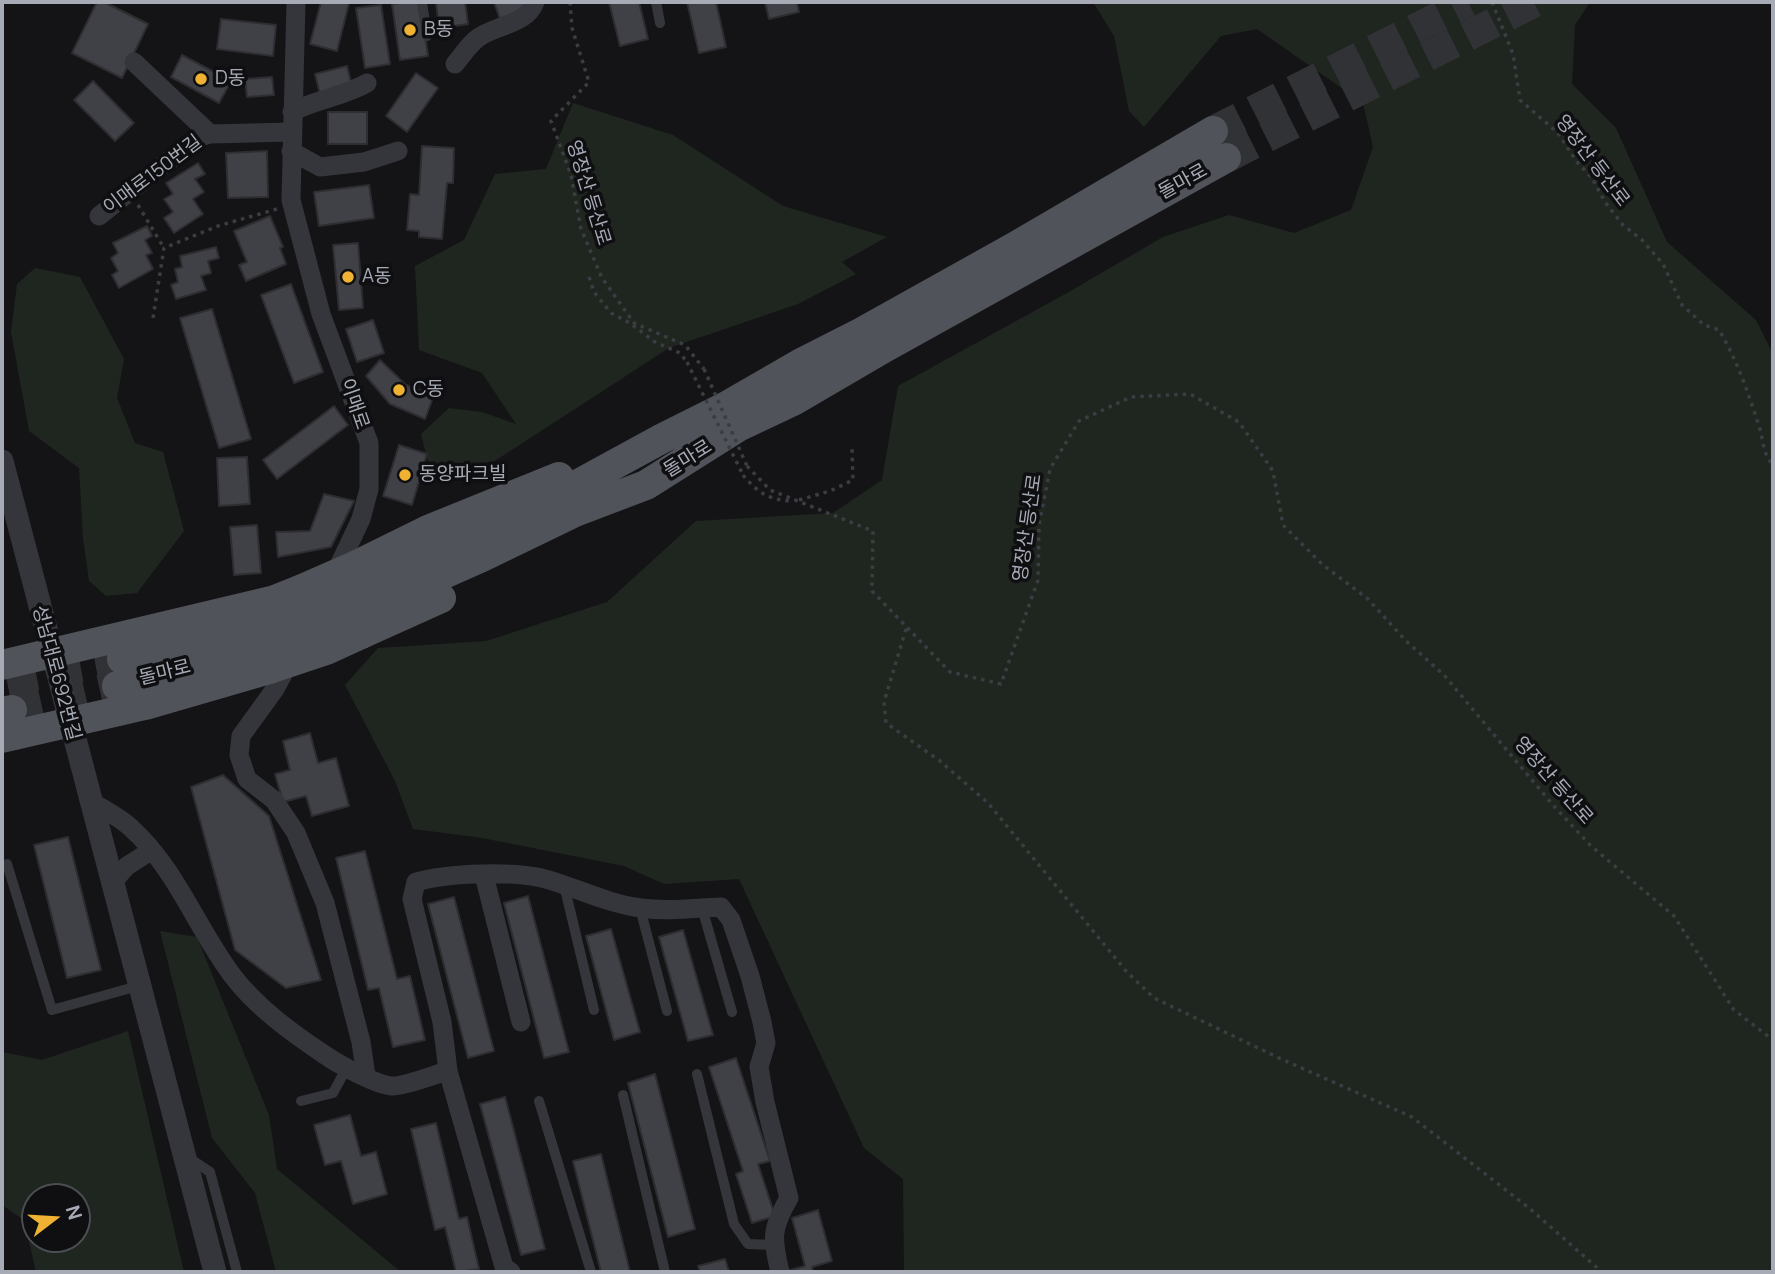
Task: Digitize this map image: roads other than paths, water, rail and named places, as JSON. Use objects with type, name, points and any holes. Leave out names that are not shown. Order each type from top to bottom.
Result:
[{"type":"main road","name":"돌마로","points":[[353,603],[428,530],[540,484],[661,439],[725,407],[1016,246],[1213,131]]},
{"type":"main road","name":"돌마로","points":[[119,672],[279,644],[353,603],[482,558],[575,512],[646,485],[738,427],[793,401],[1226,158]]},
{"type":"main road","points":[[4,676],[51,654],[275,600],[300,590],[353,603]]},
{"type":"main road","points":[[2,738],[145,705],[279,644]]},
{"type":"street","name":"이매로","points":[[296,2],[292,205],[321,314],[369,443],[369,489],[361,519],[320,608],[275,688],[241,736],[239,755],[247,779],[274,800],[296,833],[325,903],[361,1042],[366,1076]]},
{"type":"street","points":[[456,64],[477,38],[518,20],[535,2]]},
{"type":"street","points":[[134,62],[210,134]]},
{"type":"street","points":[[367,83],[349,93],[305,105],[292,132],[320,167],[364,162],[398,151]]},
{"type":"street","name":"이매로150번길","points":[[99,216],[197,138],[210,134],[292,132]]},
{"type":"street","name":"성남대로692번길","points":[[2,461],[215,1272]]},
{"type":"street","points":[[90,801],[129,825],[152,850],[183,894],[233,978],[264,1009],[297,1036],[346,1069],[392,1086],[448,1071]]},
{"type":"street","points":[[111,884],[127,866],[152,850]]},
{"type":"street","points":[[484,875],[521,1022]]},
{"type":"street","points":[[511,1272],[504,1267],[448,1071],[442,1022],[412,900],[416,882],[434,877],[484,875],[545,878],[610,901],[640,908],[676,910],[721,907],[731,920],[766,1043],[760,1067],[761,1079],[789,1198],[777,1219],[774,1245],[780,1272]]},
{"type":"lane","points":[[422,2],[427,36]]},
{"type":"lane","points":[[656,2],[660,23]]},
{"type":"lane","points":[[7,864],[52,1010],[138,986]]},
{"type":"lane","points":[[564,884],[594,1010]]},
{"type":"lane","points":[[640,908],[667,1011]]},
{"type":"lane","points":[[702,908],[732,1012]]},
{"type":"lane","points":[[301,1101],[333,1093],[346,1069]]},
{"type":"lane","points":[[697,1074],[734,1224],[748,1244],[774,1245]]},
{"type":"lane","points":[[623,1095],[665,1272]]},
{"type":"lane","points":[[539,1101],[591,1272]]},
{"type":"lane","points":[[183,1153],[210,1172],[237,1272]]},
{"type":"tunnel","points":[[1213,131],[1468,2]]},
{"type":"tunnel","points":[[1226,158],[1535,2]]},
{"type":"tunnel","points":[[7,681],[122,659]]},
{"type":"tunnel","points":[[12,710],[117,686]]},
{"type":"place","name":"B동","points":[[410,30]]},
{"type":"place","name":"D동","points":[[201,79]]},
{"type":"place","name":"A동","points":[[348,277]]},
{"type":"place","name":"C동","points":[[399,390]]},
{"type":"place","name":"동양파크빌","points":[[405,475]]}]
